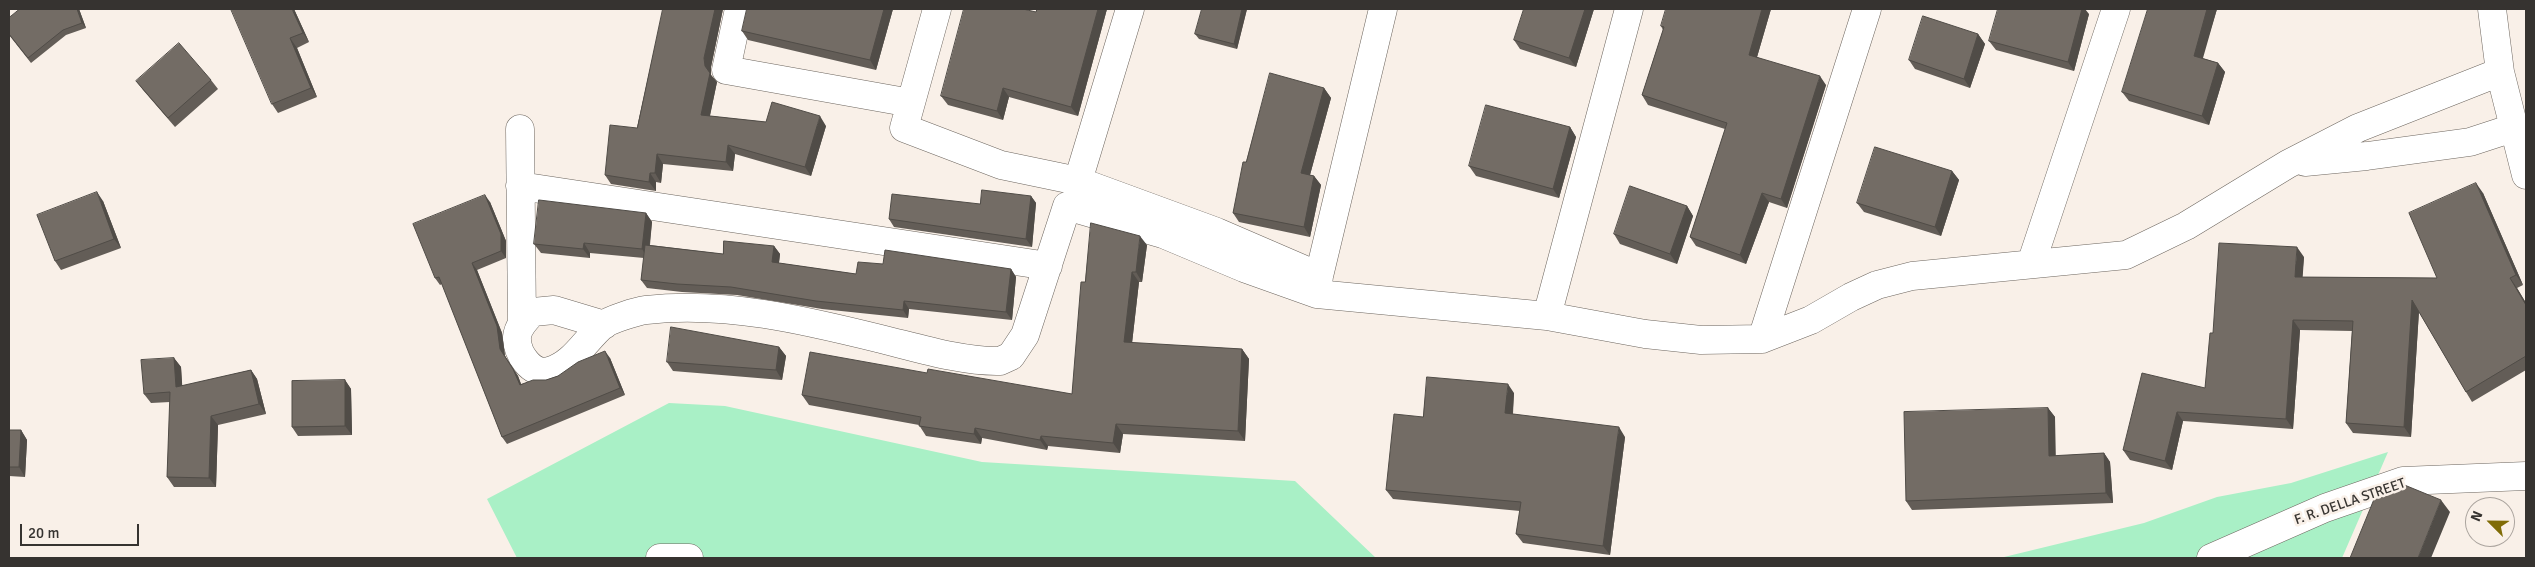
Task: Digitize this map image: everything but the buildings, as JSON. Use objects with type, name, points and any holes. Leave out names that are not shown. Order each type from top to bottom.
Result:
[{"type":"street","points":[[739,9],[726,70],[911,103]]},
{"type":"street","points":[[937,9],[904,128],[1001,165],[1078,181],[1217,232],[1318,285]]},
{"type":"street","points":[[1078,181],[1130,9]]},
{"type":"street","points":[[1318,285],[1383,9]]},
{"type":"street","points":[[1547,316],[1629,9]]},
{"type":"street","points":[[1762,339],[1867,9]]},
{"type":"street","points":[[2031,264],[2116,9]]},
{"type":"street","points":[[2492,9],[2500,72],[2516,127],[2526,174]]},
{"type":"street","points":[[520,129],[522,322],[517,337],[521,354],[530,367],[540,372],[548,371],[566,362],[604,325],[644,310],[754,311],[926,350],[1000,361],[1011,356],[1019,346],[1067,206],[1164,234],[1244,268],[1318,285],[1547,316],[1645,334],[1701,340],[1762,339],[1810,320],[1877,284],[1912,276],[2126,255],[2186,226],[2288,164],[2358,128],[2500,72]]},
{"type":"street","points":[[2288,164],[2367,156],[2470,142],[2516,127]]},
{"type":"street","points":[[520,186],[1048,266]]},
{"type":"street","points":[[522,322],[533,312],[554,310],[604,325]]},
{"type":"street","name":"F. R. DELLA STREET","points":[[2211,558],[2325,508],[2403,482],[2526,476]]},
{"type":"street","points":[[660,558],[689,558]]},
{"type":"green space","points":[[669,403],[725,406],[982,462],[1295,481],[1376,558],[517,558],[487,499]]},
{"type":"green space","points":[[2388,452],[2342,558],[2000,558],[2144,523],[2217,497],[2291,483]]}]
